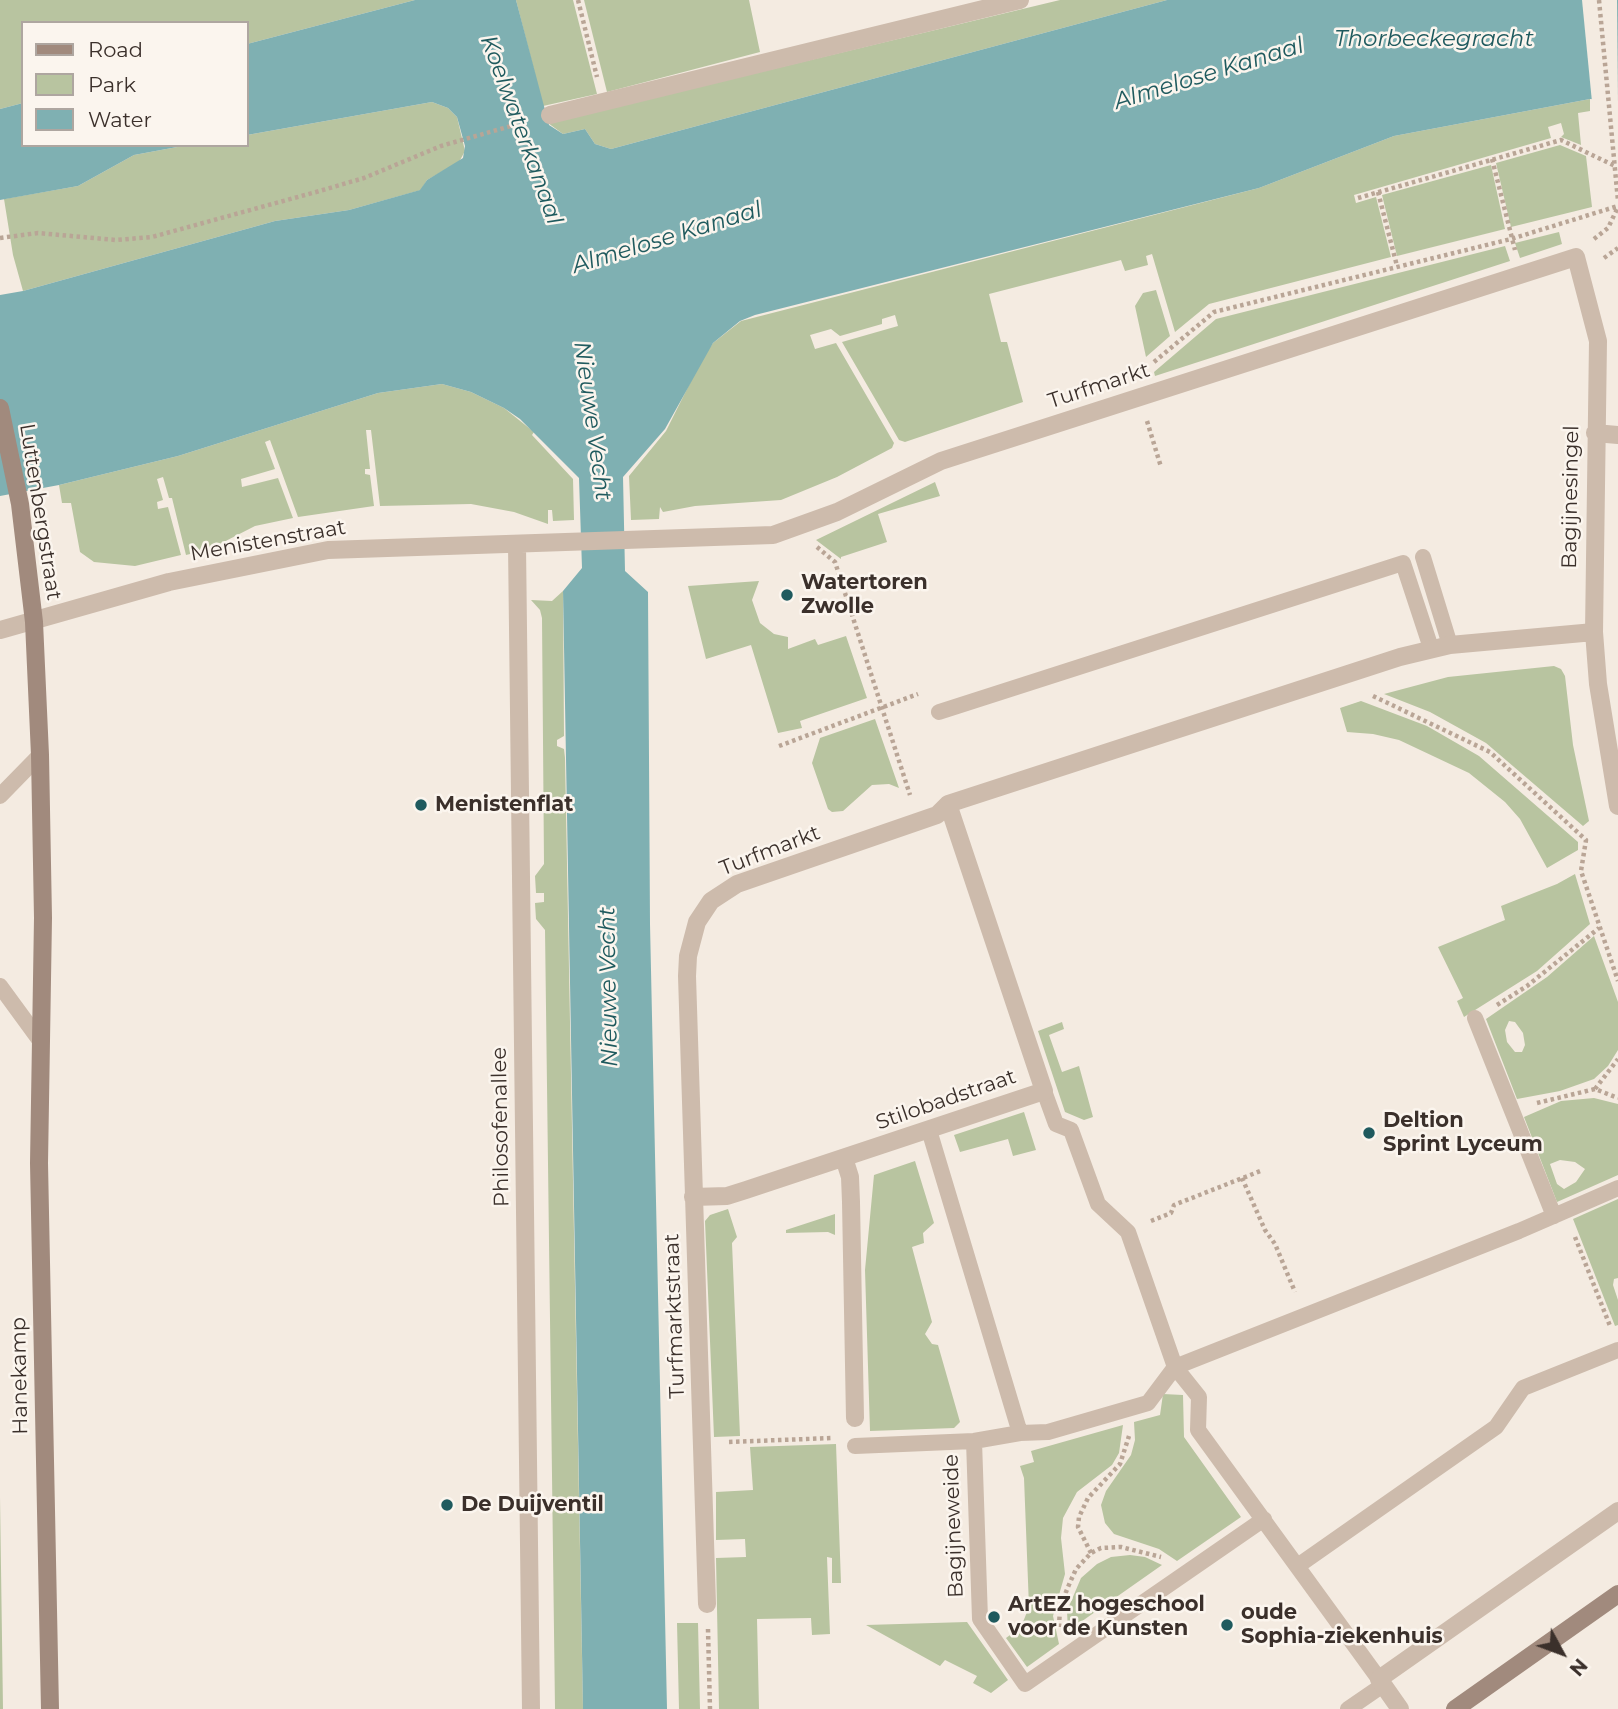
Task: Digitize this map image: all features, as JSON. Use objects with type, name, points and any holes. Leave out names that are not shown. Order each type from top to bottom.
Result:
[{"type":"main road","name":"Luttenbergstraat","points":[[0,408],[20,504],[34,622]]},
{"type":"main road","name":"Hanekamp","points":[[34,622],[40,755],[39,1177],[50,1709]]},
{"type":"main road","points":[[1455,1709],[1618,1594]]},
{"type":"street","points":[[550,115],[1020,0]]},
{"type":"street","name":"Turfmarkt","points":[[517,545],[756,537],[804,525],[941,461],[1576,257]]},
{"type":"street","name":"Bagijnesingel","points":[[1576,257],[1598,341],[1594,433],[1594,632],[1601,706],[1618,806]]},
{"type":"street","points":[[1594,433],[1618,435]]},
{"type":"street","name":"Menistenstraat","points":[[0,630],[169,582],[327,550],[517,545]]},
{"type":"street","name":"Philosofenallee","points":[[517,545],[531,1709]]},
{"type":"street","name":"Turfmarkt","points":[[697,922],[711,901],[737,884],[937,815],[948,804],[1359,671],[1450,645],[1594,632]]},
{"type":"street","name":"Stilobadstraat","points":[[693,1197],[727,1196],[1044,1091],[948,804]]},
{"type":"street","name":"Turfmarktstraat","points":[[697,922],[688,956],[687,976],[704,1443],[707,1604]]},
{"type":"street","points":[[844,1158],[850,1177],[855,1418]]},
{"type":"street","points":[[1400,1709],[1381,1682],[1618,1511]]},
{"type":"lane","points":[[1423,557],[1450,645]]},
{"type":"lane","points":[[939,712],[1403,564],[1432,648]]},
{"type":"lane","points":[[0,796],[40,755]]},
{"type":"lane","points":[[0,986],[41,1042]]},
{"type":"lane","points":[[1475,1018],[1559,1214]]},
{"type":"lane","points":[[1044,1091],[1056,1124],[1071,1130],[1098,1204],[1128,1232],[1175,1367],[1199,1397],[1198,1430],[1299,1565],[1381,1682],[1348,1709]]},
{"type":"lane","points":[[929,1130],[1020,1433]]},
{"type":"lane","points":[[855,1446],[974,1441],[1020,1433],[1048,1432],[1125,1411],[1148,1403],[1175,1367],[1618,1188]]},
{"type":"lane","points":[[1299,1565],[1496,1427],[1522,1388],[1616,1342]]},
{"type":"lane","name":"Bagijneweide","points":[[974,1441],[980,1619],[1025,1684],[1264,1519]]},
{"type":"path","points":[[578,0],[604,101]]},
{"type":"path","points":[[1576,257],[1608,228],[1618,205],[1599,0]]},
{"type":"path","points":[[0,238],[38,233],[116,240],[152,237],[352,181],[463,139],[550,115]]},
{"type":"path","points":[[1358,198],[1561,140],[1615,166]]},
{"type":"path","points":[[1492,159],[1511,239],[1523,274]]},
{"type":"path","points":[[1378,192],[1397,266]]},
{"type":"path","points":[[1161,467],[1139,397],[1146,368],[1213,312],[1511,239],[1618,205]]},
{"type":"path","points":[[804,525],[812,547],[815,546],[835,562],[880,707],[920,821]]},
{"type":"path","points":[[1359,671],[1366,693],[1490,752],[1581,834],[1587,847],[1581,871],[1618,981]]},
{"type":"path","points":[[779,746],[922,693]]},
{"type":"path","points":[[1475,1018],[1527,986],[1599,928]]},
{"type":"path","points":[[1595,1089],[1618,1059]]},
{"type":"path","points":[[1513,1111],[1595,1089],[1618,1098]]},
{"type":"path","points":[[1128,1232],[1171,1213],[1174,1205],[1263,1170]]},
{"type":"path","points":[[1242,1178],[1265,1230],[1275,1244],[1304,1316]]},
{"type":"path","points":[[1559,1214],[1616,1342]]},
{"type":"path","points":[[1091,1553],[1078,1527],[1079,1517],[1088,1498],[1114,1473],[1125,1455],[1129,1435],[1125,1411]]},
{"type":"path","points":[[704,1443],[835,1438],[855,1446]]},
{"type":"path","points":[[1072,1651],[1059,1627],[1060,1607],[1076,1569],[1091,1553],[1110,1547],[1153,1553],[1168,1561],[1181,1577]]},
{"type":"path","points":[[707,1604],[710,1709]]},
{"type":"green space","points":[[0,0],[415,0],[248,44],[248,21],[21,21],[21,104],[0,109]]},
{"type":"green space","points":[[516,0],[573,0],[597,94],[543,106]]},
{"type":"green space","points":[[584,0],[749,0],[760,52],[607,92]]},
{"type":"green space","points":[[1060,0],[1167,0],[611,149],[595,144],[585,129],[563,134],[548,123]]},
{"type":"green space","points":[[1590,99],[1590,111],[1578,113],[1581,145],[1561,137],[1564,134],[1561,123],[1548,127],[1551,138],[1354,195],[1356,203],[1376,197],[1391,257],[1209,304],[1175,332],[1152,254],[1146,256],[1148,265],[1125,271],[1121,260],[989,294],[1001,342],[1007,342],[1023,402],[905,442],[899,440],[842,342],[898,326],[895,315],[882,319],[882,324],[840,336],[831,329],[810,335],[815,349],[836,343],[894,443],[892,448],[837,477],[781,500],[695,506],[663,512],[660,507],[659,519],[631,520],[629,476],[666,431],[703,357],[713,343],[741,321],[1259,188],[1394,136]]},
{"type":"green space","points":[[432,102],[448,108],[457,117],[465,151],[459,162],[427,180],[421,190],[349,210],[275,221],[23,291],[13,255],[4,199],[78,186],[134,155],[177,147],[248,147],[248,135]]},
{"type":"green space","points":[[1560,145],[1586,156],[1592,207],[1511,227],[1496,163]]},
{"type":"green space","points":[[1491,165],[1505,229],[1397,256],[1382,195]]},
{"type":"green space","points":[[1559,232],[1562,244],[1520,258],[1515,243]]},
{"type":"green space","points":[[1505,246],[1510,261],[1155,376],[1154,372],[1216,319]]},
{"type":"green space","points":[[1156,290],[1170,336],[1146,357],[1135,306],[1143,293]]},
{"type":"green space","points":[[442,384],[471,392],[504,408],[534,432],[532,435],[573,479],[574,520],[553,521],[552,510],[548,510],[548,524],[514,512],[471,504],[380,506],[371,430],[366,430],[370,469],[365,469],[365,474],[370,475],[374,506],[298,517],[270,440],[265,442],[275,469],[241,479],[242,487],[278,478],[293,518],[255,526],[210,549],[186,555],[172,498],[169,498],[163,477],[157,479],[163,500],[157,502],[158,509],[168,507],[181,555],[135,566],[94,562],[80,552],[71,503],[62,503],[59,485],[178,456],[378,393]]},
{"type":"green space","points":[[935,482],[940,496],[878,514],[887,542],[841,559],[816,540]]},
{"type":"green space","points":[[759,581],[752,600],[760,623],[774,634],[788,637],[788,649],[815,639],[818,645],[846,636],[867,698],[800,721],[802,728],[778,733],[751,645],[706,659],[688,586]]},
{"type":"green space","points":[[563,591],[564,736],[557,740],[557,746],[564,749],[565,758],[583,1709],[555,1709],[545,930],[536,919],[535,903],[544,902],[544,893],[536,893],[535,876],[544,864],[542,618],[540,610],[531,600],[552,601]]},
{"type":"green space","points":[[1554,666],[1561,669],[1565,676],[1573,745],[1589,821],[1583,826],[1486,743],[1430,712],[1384,694],[1448,677]]},
{"type":"green space","points":[[1361,701],[1427,726],[1479,756],[1578,842],[1578,850],[1547,868],[1520,819],[1505,802],[1469,773],[1399,740],[1347,732],[1340,708]]},
{"type":"green space","points":[[875,719],[899,788],[889,784],[872,785],[843,811],[832,812],[828,809],[812,763],[820,738]]},
{"type":"green space","points":[[1575,874],[1590,924],[1537,971],[1464,1017],[1457,1001],[1463,998],[1438,947],[1505,920],[1501,906]]},
{"type":"green space","points":[[1594,936],[1618,1002],[1618,1050],[1608,1066],[1594,1079],[1560,1091],[1517,1099],[1486,1019],[1547,977]],"holes":[[[1509,1021],[1515,1022],[1523,1033],[1525,1045],[1522,1052],[1515,1052],[1507,1042],[1505,1030]]]},
{"type":"green space","points":[[1062,1022],[1064,1029],[1049,1035],[1062,1072],[1079,1066],[1093,1117],[1084,1120],[1065,1112],[1038,1031]]},
{"type":"green space","points":[[1594,1098],[1618,1104],[1618,1175],[1557,1202],[1524,1117],[1561,1101]],"holes":[[[1560,1160],[1575,1162],[1585,1169],[1576,1182],[1564,1189],[1557,1184],[1550,1164]]]},
{"type":"green space","points":[[1024,1112],[1036,1150],[1013,1156],[1008,1139],[960,1152],[954,1135]]},
{"type":"green space","points":[[915,1161],[934,1223],[923,1233],[924,1243],[912,1247],[932,1322],[925,1334],[932,1344],[938,1345],[960,1422],[954,1428],[870,1431],[865,1270],[874,1175]]},
{"type":"green space","points":[[1618,1199],[1618,1278],[1614,1279],[1613,1285],[1618,1300],[1618,1325],[1615,1326],[1573,1219]]},
{"type":"green space","points":[[728,1209],[737,1237],[732,1243],[740,1436],[714,1437],[705,1221],[710,1215]]},
{"type":"green space","points":[[835,1214],[835,1235],[828,1232],[786,1233],[786,1230]]},
{"type":"green space","points":[[1163,1394],[1183,1395],[1184,1437],[1241,1517],[1177,1561],[1159,1549],[1114,1534],[1105,1523],[1101,1505],[1106,1491],[1131,1455],[1135,1440],[1134,1422],[1160,1415]]},
{"type":"green space","points":[[1123,1425],[1119,1453],[1112,1465],[1077,1492],[1063,1518],[1061,1538],[1065,1574],[1053,1616],[1059,1644],[1027,1667],[1006,1638],[1021,1627],[1029,1607],[1024,1478],[1020,1466],[1034,1462],[1031,1451]]},
{"type":"green space","points":[[836,1444],[841,1583],[832,1583],[832,1558],[827,1557],[830,1634],[812,1635],[811,1618],[757,1619],[759,1709],[719,1709],[716,1558],[746,1557],[745,1539],[716,1540],[716,1492],[753,1490],[750,1447]]},
{"type":"green space","points":[[0,1497],[3,1709],[0,1709]]},
{"type":"green space","points":[[1111,1557],[1145,1557],[1162,1565],[1068,1631],[1067,1611],[1081,1578],[1097,1564]]},
{"type":"green space","points":[[967,1622],[1008,1680],[991,1693],[973,1683],[977,1676],[945,1660],[940,1666],[866,1625]]},
{"type":"green space","points":[[677,1623],[698,1623],[700,1709],[679,1709]]},
{"type":"water","points":[[415,0],[516,0],[549,125],[563,134],[585,129],[595,144],[611,149],[1167,0],[1618,0],[1618,101],[1590,99],[1394,136],[1259,188],[755,315],[740,321],[713,343],[665,429],[623,477],[625,571],[648,592],[650,924],[667,1709],[583,1709],[563,591],[582,568],[579,478],[520,419],[504,408],[471,392],[442,384],[378,393],[178,456],[59,485],[0,496],[0,295],[23,291],[275,221],[349,210],[420,190],[427,180],[463,158],[465,146],[457,117],[448,108],[432,102],[248,135],[248,44]]},
{"type":"water","points":[[21,104],[21,147],[177,147],[134,155],[78,186],[0,200],[0,109]]},
{"type":"pier","points":[[1582,0],[1617,0],[1618,104],[1592,102]]},
{"type":"place","name":"Watertoren Zwolle","points":[[787,595]]},
{"type":"place","name":"Menistenflat","points":[[421,805]]},
{"type":"place","name":"Deltion Sprint Lyceum","points":[[1369,1133]]},
{"type":"place","name":"De Duijventil","points":[[447,1505]]},
{"type":"place","name":"ArtEZ hogeschool voor de Kunsten","points":[[994,1617]]},
{"type":"place","name":"oude Sophia-ziekenhuis","points":[[1227,1625]]},
{"type":"water label","name":"Thorbeckegracht","points":[[1434,39]]},
{"type":"water label","name":"Almelose Kanaal","points":[[1209,74]]},
{"type":"water label","name":"Koelwaterkanaal","points":[[521,130]]},
{"type":"water label","name":"Almelose Kanaal","points":[[667,238]]},
{"type":"water label","name":"Nieuwe Vecht","points":[[592,421]]},
{"type":"water label","name":"Nieuwe Vecht","points":[[609,987]]}]
